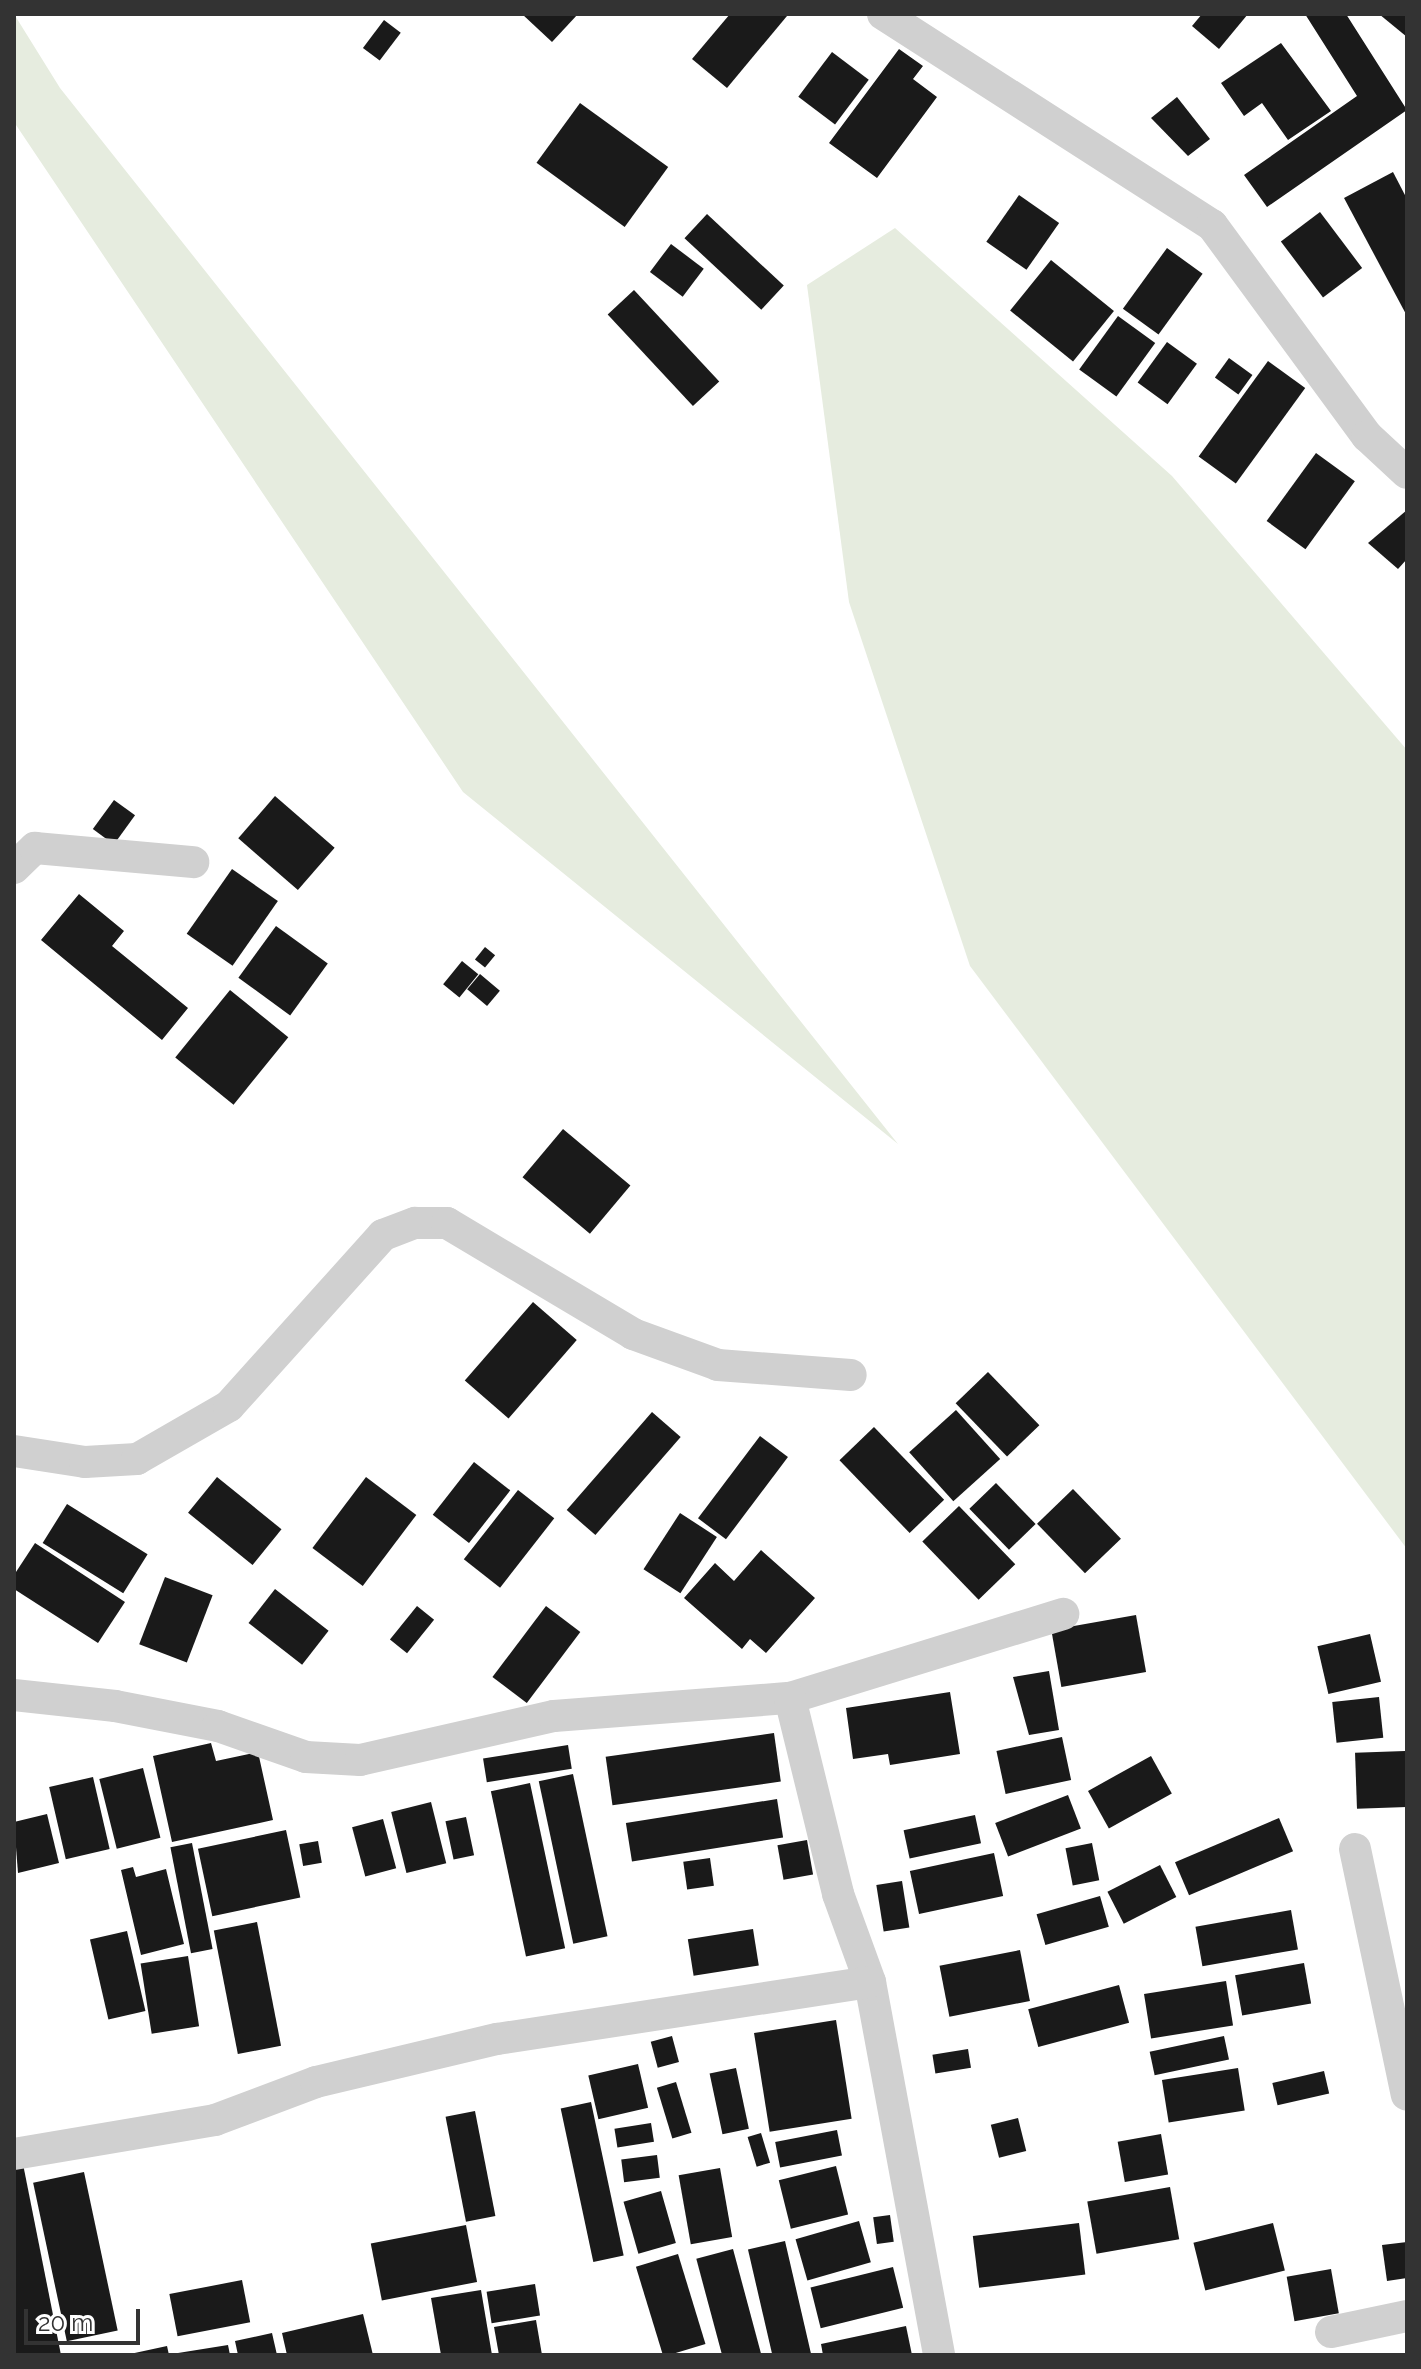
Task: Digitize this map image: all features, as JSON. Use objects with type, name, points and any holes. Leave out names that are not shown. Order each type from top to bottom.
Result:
[{"type":"street","points":[[883,14],[1212,225],[1367,436],[1407,473]]},
{"type":"street","points":[[21,849],[193,862]]},
{"type":"street","points":[[14,1451],[85,1462],[137,1459],[229,1406],[383,1235],[415,1223],[447,1223],[633,1334],[718,1365],[851,1375]]},
{"type":"street","points":[[14,1695],[115,1706],[218,1726],[306,1757],[360,1760],[554,1716],[790,1698],[1063,1614]]},
{"type":"street","points":[[790,1698],[838,1894],[870,1982],[939,2355]]},
{"type":"street","points":[[1355,1849],[1407,2095]]},
{"type":"street","points":[[14,2154],[215,2120],[316,2082],[497,2039],[870,1982]]},
{"type":"street","points":[[1331,2332],[1407,2316]]},
{"type":"shaded area","points":[[14,14],[60,88],[898,1144],[463,792],[14,122]]},
{"type":"shaded area","points":[[895,228],[1172,476],[1407,750],[1407,1549],[970,966],[849,602],[807,285]]},
{"type":"building","points":[[522,14],[578,14],[552,42]]},
{"type":"building","points":[[730,14],[787,16],[727,88],[692,59]]},
{"type":"building","points":[[1202,14],[1248,14],[1219,49],[1192,26]]},
{"type":"building","points":[[1305,14],[1346,14],[1407,110],[1267,207],[1244,175],[1357,96]]},
{"type":"building","points":[[1379,14],[1407,14],[1407,37]]},
{"type":"building","points":[[384,20],[401,33],[380,61],[363,48]]},
{"type":"building","points":[[1281,43],[1331,111],[1288,140],[1262,103],[1244,116],[1221,83]]},
{"type":"building","points":[[899,49],[923,66],[913,79],[937,97],[877,178],[829,143]]},
{"type":"building","points":[[832,52],[869,80],[835,124],[798,97]]},
{"type":"building","points":[[1177,97],[1210,139],[1188,156],[1151,118]]},
{"type":"building","points":[[580,103],[668,167],[625,227],[537,163]]},
{"type":"building","points":[[1393,172],[1407,199],[1407,316],[1344,198]]},
{"type":"building","points":[[1019,195],[1059,223],[1026,270],[986,242]]},
{"type":"building","points":[[1320,212],[1362,268],[1323,297],[1281,241]]},
{"type":"building","points":[[707,214],[784,286],[761,310],[684,238]]},
{"type":"building","points":[[671,244],[704,269],[683,297],[650,272]]},
{"type":"building","points":[[1167,248],[1203,274],[1159,335],[1123,309]]},
{"type":"building","points":[[1051,260],[1114,311],[1073,361],[1010,311]]},
{"type":"building","points":[[634,290],[719,381],[693,406],[608,315]]},
{"type":"building","points":[[1118,316],[1155,343],[1116,396],[1079,369]]},
{"type":"building","points":[[1167,342],[1197,364],[1168,404],[1138,382]]},
{"type":"building","points":[[1229,358],[1252,375],[1238,394],[1215,377]]},
{"type":"building","points":[[1268,361],[1305,388],[1236,484],[1199,456]]},
{"type":"building","points":[[1316,453],[1355,481],[1305,549],[1267,521]]},
{"type":"building","points":[[1407,510],[1407,559],[1398,569],[1368,543]]},
{"type":"building","points":[[275,796],[335,848],[298,890],[238,838]]},
{"type":"building","points":[[114,800],[135,815],[114,844],[93,829]]},
{"type":"building","points":[[232,869],[278,901],[233,966],[187,934]]},
{"type":"building","points":[[79,894],[124,931],[112,946],[188,1008],[162,1040],[41,940]]},
{"type":"building","points":[[276,926],[328,964],[290,1015],[238,978]]},
{"type":"building","points":[[485,947],[495,955],[485,968],[475,959]]},
{"type":"building","points":[[462,961],[478,974],[459,998],[443,984]]},
{"type":"building","points":[[480,974],[500,991],[487,1006],[467,989]]},
{"type":"building","points":[[230,990],[288,1037],[234,1105],[175,1058]]},
{"type":"building","points":[[563,1129],[630,1186],[590,1234],[523,1177]]},
{"type":"building","points":[[533,1302],[577,1340],[509,1419],[465,1380]]},
{"type":"building","points":[[988,1372],[1039,1425],[1007,1456],[956,1403]]},
{"type":"building","points":[[956,1410],[1000,1459],[953,1501],[909,1452]]},
{"type":"building","points":[[652,1412],[681,1437],[595,1535],[567,1510]]},
{"type":"building","points":[[874,1427],[944,1500],[910,1533],[839,1460]]},
{"type":"building","points":[[760,1436],[788,1457],[726,1539],[698,1518]]},
{"type":"building","points":[[474,1462],[510,1490],[469,1543],[433,1515]]},
{"type":"building","points":[[217,1477],[282,1529],[253,1565],[188,1513]]},
{"type":"building","points":[[366,1477],[416,1515],[363,1586],[312,1548]]},
{"type":"building","points":[[996,1483],[1036,1524],[1009,1550],[969,1509]]},
{"type":"building","points":[[1073,1489],[1121,1539],[1085,1573],[1037,1524]]},
{"type":"building","points":[[518,1490],[554,1518],[500,1588],[464,1559]]},
{"type":"building","points":[[67,1504],[148,1554],[123,1593],[43,1543]]},
{"type":"building","points":[[959,1506],[1015,1564],[979,1600],[922,1541]]},
{"type":"building","points":[[680,1513],[717,1537],[680,1593],[644,1569]]},
{"type":"building","points":[[35,1543],[125,1602],[98,1643],[14,1589],[14,1575]]},
{"type":"building","points":[[761,1550],[815,1598],[766,1653],[750,1639],[742,1649],[684,1598],[715,1563],[734,1581]]},
{"type":"building","points":[[165,1577],[213,1595],[187,1662],[139,1644]]},
{"type":"building","points":[[275,1589],[329,1631],[302,1665],[249,1623]]},
{"type":"building","points":[[417,1606],[434,1620],[407,1653],[390,1639]]},
{"type":"building","points":[[546,1606],[580,1632],[527,1703],[492,1677]]},
{"type":"building","points":[[1136,1615],[1146,1672],[1061,1687],[1051,1630]]},
{"type":"building","points":[[1370,1634],[1381,1682],[1328,1694],[1317,1646]]},
{"type":"building","points":[[1049,1671],[1059,1730],[1029,1735],[1013,1677]]},
{"type":"building","points":[[950,1692],[960,1754],[890,1765],[888,1754],[853,1759],[846,1708]]},
{"type":"building","points":[[1379,1697],[1383,1738],[1337,1743],[1332,1702]]},
{"type":"building","points":[[774,1733],[781,1782],[612,1805],[606,1757]]},
{"type":"building","points":[[1062,1737],[1071,1780],[1006,1794],[996,1751]]},
{"type":"building","points":[[211,1743],[216,1761],[258,1752],[273,1820],[172,1842],[153,1756]]},
{"type":"building","points":[[568,1745],[572,1769],[487,1782],[483,1758]]},
{"type":"building","points":[[1405,1751],[1407,1807],[1357,1809],[1355,1753]]},
{"type":"building","points":[[1151,1756],[1172,1794],[1109,1829],[1088,1791]]},
{"type":"building","points":[[143,1768],[160,1838],[117,1849],[99,1779]]},
{"type":"building","points":[[573,1774],[608,1936],[573,1944],[539,1781]]},
{"type":"building","points":[[93,1777],[110,1849],[66,1859],[49,1787]]},
{"type":"building","points":[[530,1783],[565,1948],[526,1957],[491,1791]]},
{"type":"building","points":[[1068,1795],[1081,1829],[1008,1857],[995,1823]]},
{"type":"building","points":[[777,1799],[783,1838],[632,1861],[626,1823]]},
{"type":"building","points":[[431,1802],[446,1863],[406,1873],[391,1812]]},
{"type":"building","points":[[47,1814],[59,1863],[18,1873],[14,1822]]},
{"type":"building","points":[[975,1815],[981,1843],[910,1859],[904,1830]]},
{"type":"building","points":[[466,1817],[474,1855],[454,1860],[445,1821]]},
{"type":"building","points":[[1279,1818],[1293,1851],[1189,1895],[1175,1862]]},
{"type":"building","points":[[383,1819],[396,1868],[365,1877],[352,1827]]},
{"type":"building","points":[[286,1830],[300,1897],[212,1916],[198,1849]]},
{"type":"building","points":[[807,1840],[813,1874],[784,1880],[777,1845]]},
{"type":"building","points":[[318,1841],[322,1863],[303,1866],[299,1844]]},
{"type":"building","points":[[192,1843],[213,1949],[191,1953],[170,1847]]},
{"type":"building","points":[[1092,1843],[1099,1880],[1073,1885],[1065,1848]]},
{"type":"building","points":[[994,1853],[1003,1896],[919,1914],[910,1871]]},
{"type":"building","points":[[710,1858],[714,1886],[687,1889],[683,1862]]},
{"type":"building","points":[[1160,1865],[1176,1897],[1124,1924],[1107,1892]]},
{"type":"building","points":[[133,1867],[136,1877],[166,1869],[184,1944],[141,1955],[121,1870]]},
{"type":"building","points":[[902,1881],[909,1927],[884,1931],[876,1885]]},
{"type":"building","points":[[1100,1896],[1109,1927],[1045,1945],[1037,1914]]},
{"type":"building","points":[[1291,1910],[1298,1949],[1202,1966],[1195,1927]]},
{"type":"building","points":[[257,1922],[281,2046],[238,2054],[214,1930]]},
{"type":"building","points":[[753,1929],[759,1966],[694,1976],[688,1939]]},
{"type":"building","points":[[127,1931],[145,2011],[108,2019],[90,1940]]},
{"type":"building","points":[[1020,1950],[1030,2001],[949,2017],[940,1966]]},
{"type":"building","points":[[188,1956],[199,2026],[152,2034],[141,1964]]},
{"type":"building","points":[[1304,1963],[1311,2003],[1242,2016],[1235,1975]]},
{"type":"building","points":[[1226,1981],[1233,2025],[1151,2038],[1144,1994]]},
{"type":"building","points":[[1119,1985],[1129,2023],[1038,2047],[1028,2009]]},
{"type":"building","points":[[836,2020],[852,2119],[770,2132],[754,2033]]},
{"type":"building","points":[[672,2036],[679,2062],[658,2068],[651,2042]]},
{"type":"building","points":[[1224,2036],[1229,2059],[1155,2075],[1150,2052]]},
{"type":"building","points":[[968,2049],[971,2068],[935,2073],[932,2055]]},
{"type":"building","points":[[638,2064],[648,2108],[598,2119],[588,2075]]},
{"type":"building","points":[[736,2068],[749,2129],[722,2134],[710,2074]]},
{"type":"building","points":[[1238,2068],[1245,2110],[1169,2123],[1162,2080]]},
{"type":"building","points":[[1324,2071],[1329,2093],[1278,2105],[1272,2083]]},
{"type":"building","points":[[676,2082],[691,2133],[672,2139],[657,2088]]},
{"type":"building","points":[[591,2102],[624,2256],[593,2262],[561,2108]]},
{"type":"building","points":[[475,2111],[495,2216],[466,2222],[446,2117]]},
{"type":"building","points":[[1018,2118],[1026,2151],[999,2158],[991,2125]]},
{"type":"building","points":[[651,2123],[654,2142],[617,2148],[614,2129]]},
{"type":"building","points":[[837,2130],[842,2156],[780,2168],[775,2142]]},
{"type":"building","points":[[761,2133],[770,2163],[757,2167],[748,2137]]},
{"type":"building","points":[[1161,2134],[1168,2174],[1125,2182],[1118,2142]]},
{"type":"building","points":[[657,2155],[660,2178],[624,2182],[621,2159]]},
{"type":"building","points":[[23,2164],[61,2355],[14,2355],[14,2165]]},
{"type":"building","points":[[836,2166],[848,2215],[791,2229],[779,2180]]},
{"type":"building","points":[[720,2168],[732,2237],[691,2244],[679,2175]]},
{"type":"building","points":[[84,2172],[118,2330],[67,2341],[33,2183]]},
{"type":"building","points":[[1170,2187],[1179,2239],[1096,2254],[1087,2202]]},
{"type":"building","points":[[661,2191],[676,2243],[638,2254],[624,2202]]},
{"type":"building","points":[[890,2215],[894,2242],[877,2244],[873,2217]]},
{"type":"building","points":[[859,2221],[871,2262],[807,2281],[796,2239]]},
{"type":"building","points":[[1079,2223],[1085,2275],[979,2288],[973,2236]]},
{"type":"building","points":[[1273,2223],[1285,2271],[1205,2290],[1193,2243]]},
{"type":"building","points":[[466,2225],[477,2282],[382,2300],[371,2244]]},
{"type":"building","points":[[785,2241],[811,2355],[772,2355],[748,2250]]},
{"type":"building","points":[[1407,2242],[1407,2278],[1387,2281],[1382,2245]]},
{"type":"building","points":[[733,2249],[761,2355],[722,2355],[696,2259]]},
{"type":"building","points":[[678,2254],[705,2344],[663,2355],[636,2267]]},
{"type":"building","points":[[893,2267],[903,2308],[821,2328],[811,2288]]},
{"type":"building","points":[[1331,2269],[1339,2313],[1294,2321],[1287,2277]]},
{"type":"building","points":[[242,2280],[250,2322],[178,2336],[169,2294]]},
{"type":"building","points":[[535,2284],[540,2316],[492,2323],[487,2292]]},
{"type":"building","points":[[481,2290],[492,2355],[441,2355],[431,2298]]},
{"type":"building","points":[[363,2314],[373,2355],[287,2355],[282,2333]]},
{"type":"building","points":[[536,2320],[542,2355],[499,2355],[494,2327]]},
{"type":"building","points":[[906,2326],[912,2355],[823,2355],[821,2344]]},
{"type":"building","points":[[272,2333],[277,2355],[238,2355],[235,2341]]},
{"type":"building","points":[[228,2345],[230,2355],[178,2355],[178,2353]]},
{"type":"building","points":[[167,2346],[169,2355],[130,2355],[130,2354]]}]
